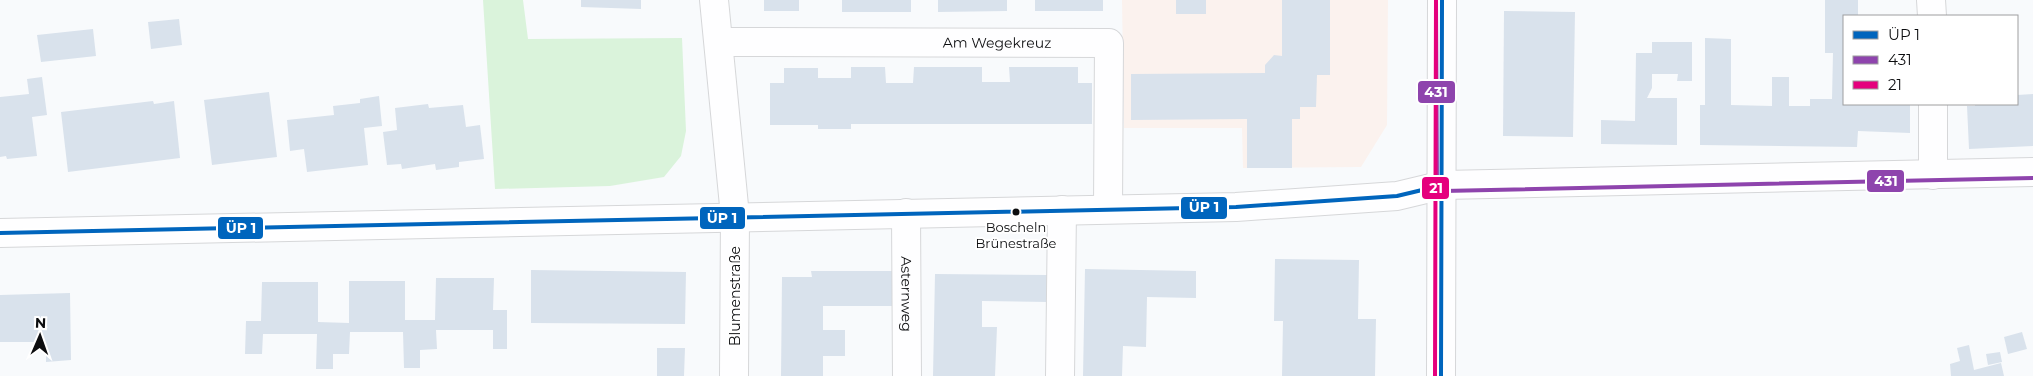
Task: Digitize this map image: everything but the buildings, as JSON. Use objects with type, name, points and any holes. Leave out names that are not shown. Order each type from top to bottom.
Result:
[{"type":"street","name":"Blumenstraße","points":[[714,0],[735,216],[734,376]]},
{"type":"street","points":[[1441,376],[1442,0]]},
{"type":"street","points":[[1932,0],[1932,15]]},
{"type":"street","name":"Am Wegekreuz","points":[[719,42],[1109,43],[1108,208]]},
{"type":"street","points":[[1933,105],[1933,175]]},
{"type":"street","points":[[0,234],[735,216],[1236,207],[1397,196],[1443,185],[2033,172]]},
{"type":"street","points":[[1060,376],[1062,210]]},
{"type":"street","name":"Asternweg","points":[[906,213],[907,376]]},
{"type":"shaded area","points":[[1122,0],[1388,0],[1387,125],[1361,167],[1243,168],[1242,128],[1124,128]]},
{"type":"green space","points":[[483,0],[523,0],[528,39],[682,38],[686,131],[681,156],[664,177],[610,186],[495,189]]},
{"type":"transit line","name":"431","points":[[1436,0],[1437,185]]},
{"type":"transit line","name":"21","points":[[1435,376],[1436,0]]},
{"type":"transit line","points":[[1441,376],[1442,0]]},
{"type":"transit line","name":"431","points":[[1443,191],[2033,178]]},
{"type":"transit line","points":[[0,233],[1236,207],[1397,196],[1443,185]]},
{"type":"place","name":"Boscheln Brünestraße","points":[[1016,212]]}]
